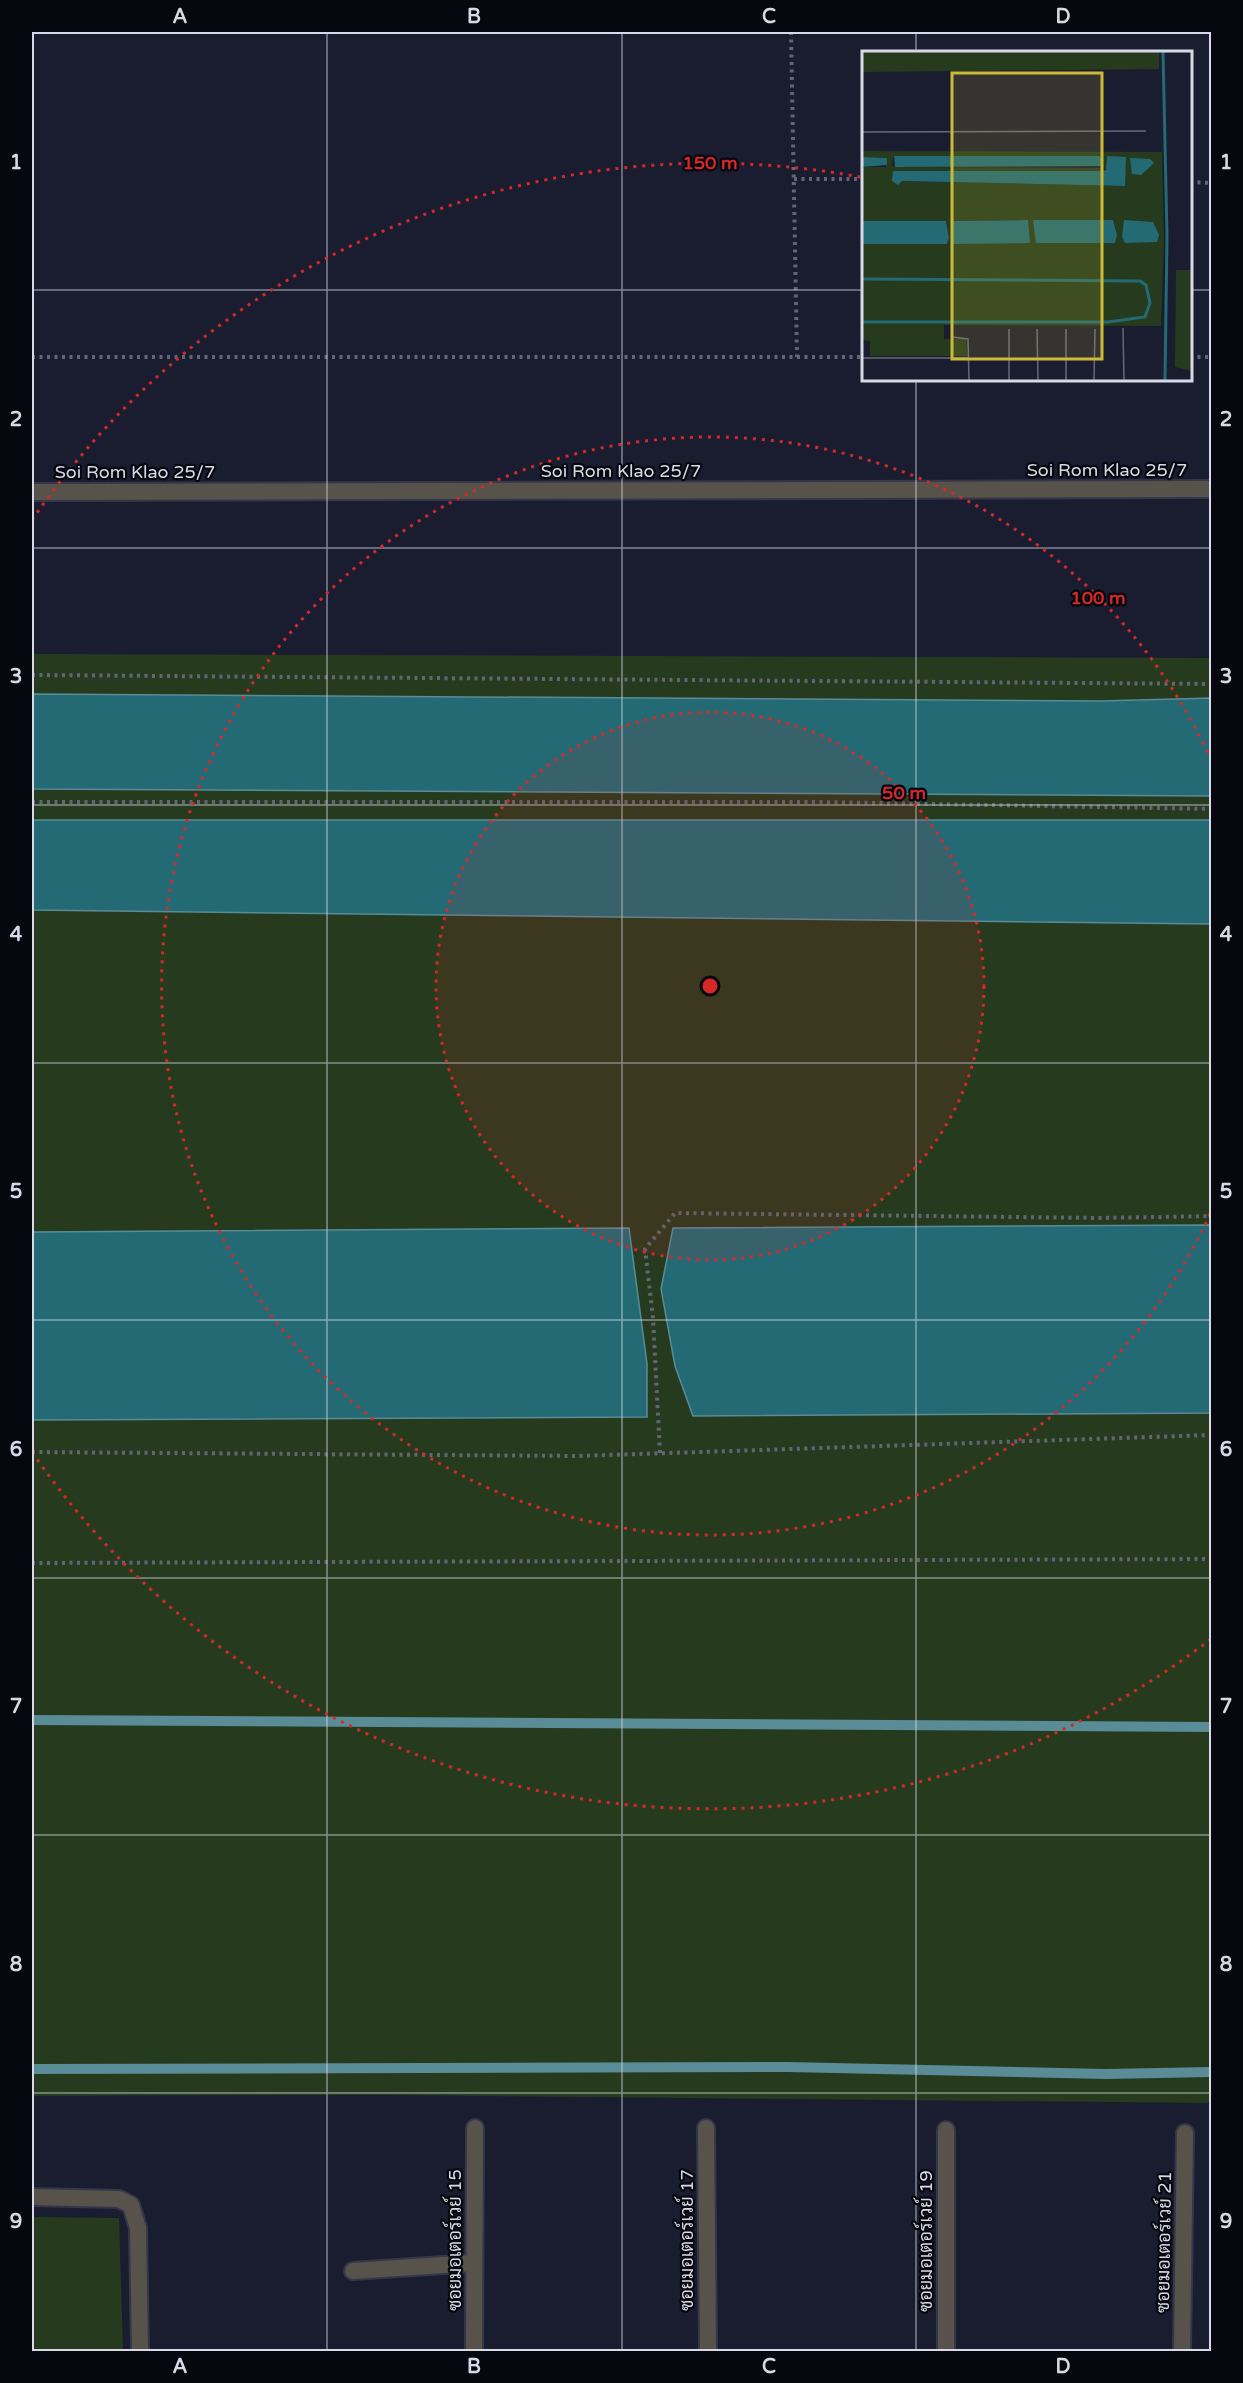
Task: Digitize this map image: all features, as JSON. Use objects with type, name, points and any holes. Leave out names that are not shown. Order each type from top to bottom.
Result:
[{"type":"street","name":"Soi Rom Klao 25/7","points":[[32,492],[1212,489]]},
{"type":"street","name":"ซอยมอเตอร์เวย์ 15","points":[[474,2352],[475,2128]]},
{"type":"street","name":"ซอยมอเตอร์เวย์ 17","points":[[706,2128],[708,2352]]},
{"type":"street","name":"ซอยมอเตอร์เวย์ 19","points":[[945,2130],[946,2352]]},
{"type":"street","name":"ซอยมอเตอร์เวย์ 21","points":[[1182,2352],[1185,2133]]},
{"type":"street","points":[[32,2197],[118,2199],[131,2205],[138,2228],[140,2352]]},
{"type":"street","points":[[353,2271],[474,2263]]},
{"type":"path","points":[[791,32],[797,357]]},
{"type":"path","points":[[794,179],[862,179]]},
{"type":"path","points":[[1192,182],[1212,183]]},
{"type":"path","points":[[32,357],[862,357]]},
{"type":"path","points":[[1192,357],[1212,357]]},
{"type":"path","points":[[32,675],[1212,684]]},
{"type":"path","points":[[32,802],[820,802],[1212,809]]},
{"type":"path","points":[[660,1453],[653,1318],[645,1249],[675,1213],[1099,1218],[1212,1216]]},
{"type":"path","points":[[32,1452],[578,1456],[1212,1435]]},
{"type":"path","points":[[32,1563],[1212,1559]]},
{"type":"shaded area","points":[[32,654],[1211,658],[1212,698],[1101,701],[32,694]]},
{"type":"shaded area","points":[[32,694],[1101,701],[1211,698],[1211,796],[32,789]]},
{"type":"shaded area","points":[[32,789],[1212,796],[1211,820],[32,820]]},
{"type":"shaded area","points":[[32,820],[1211,820],[1211,924],[32,910]]},
{"type":"shaded area","points":[[32,910],[1211,924],[1211,1225],[674,1228],[661,1289],[693,1416],[1211,1413],[1211,2103],[382,2095],[32,2096],[32,1420],[647,1416],[647,1364],[628,1228],[32,1232]]},
{"type":"shaded area","points":[[1211,1225],[1211,1413],[693,1416],[675,1366],[661,1289],[673,1228]]},
{"type":"shaded area","points":[[629,1228],[647,1364],[647,1417],[32,1420],[32,1232]]},
{"type":"shaded area","points":[[32,2217],[119,2218],[123,2351],[32,2351]]},
{"type":"waterway","points":[[32,1720],[1212,1727]]},
{"type":"waterway","points":[[32,2069],[788,2067],[1106,2074],[1212,2072]]}]
